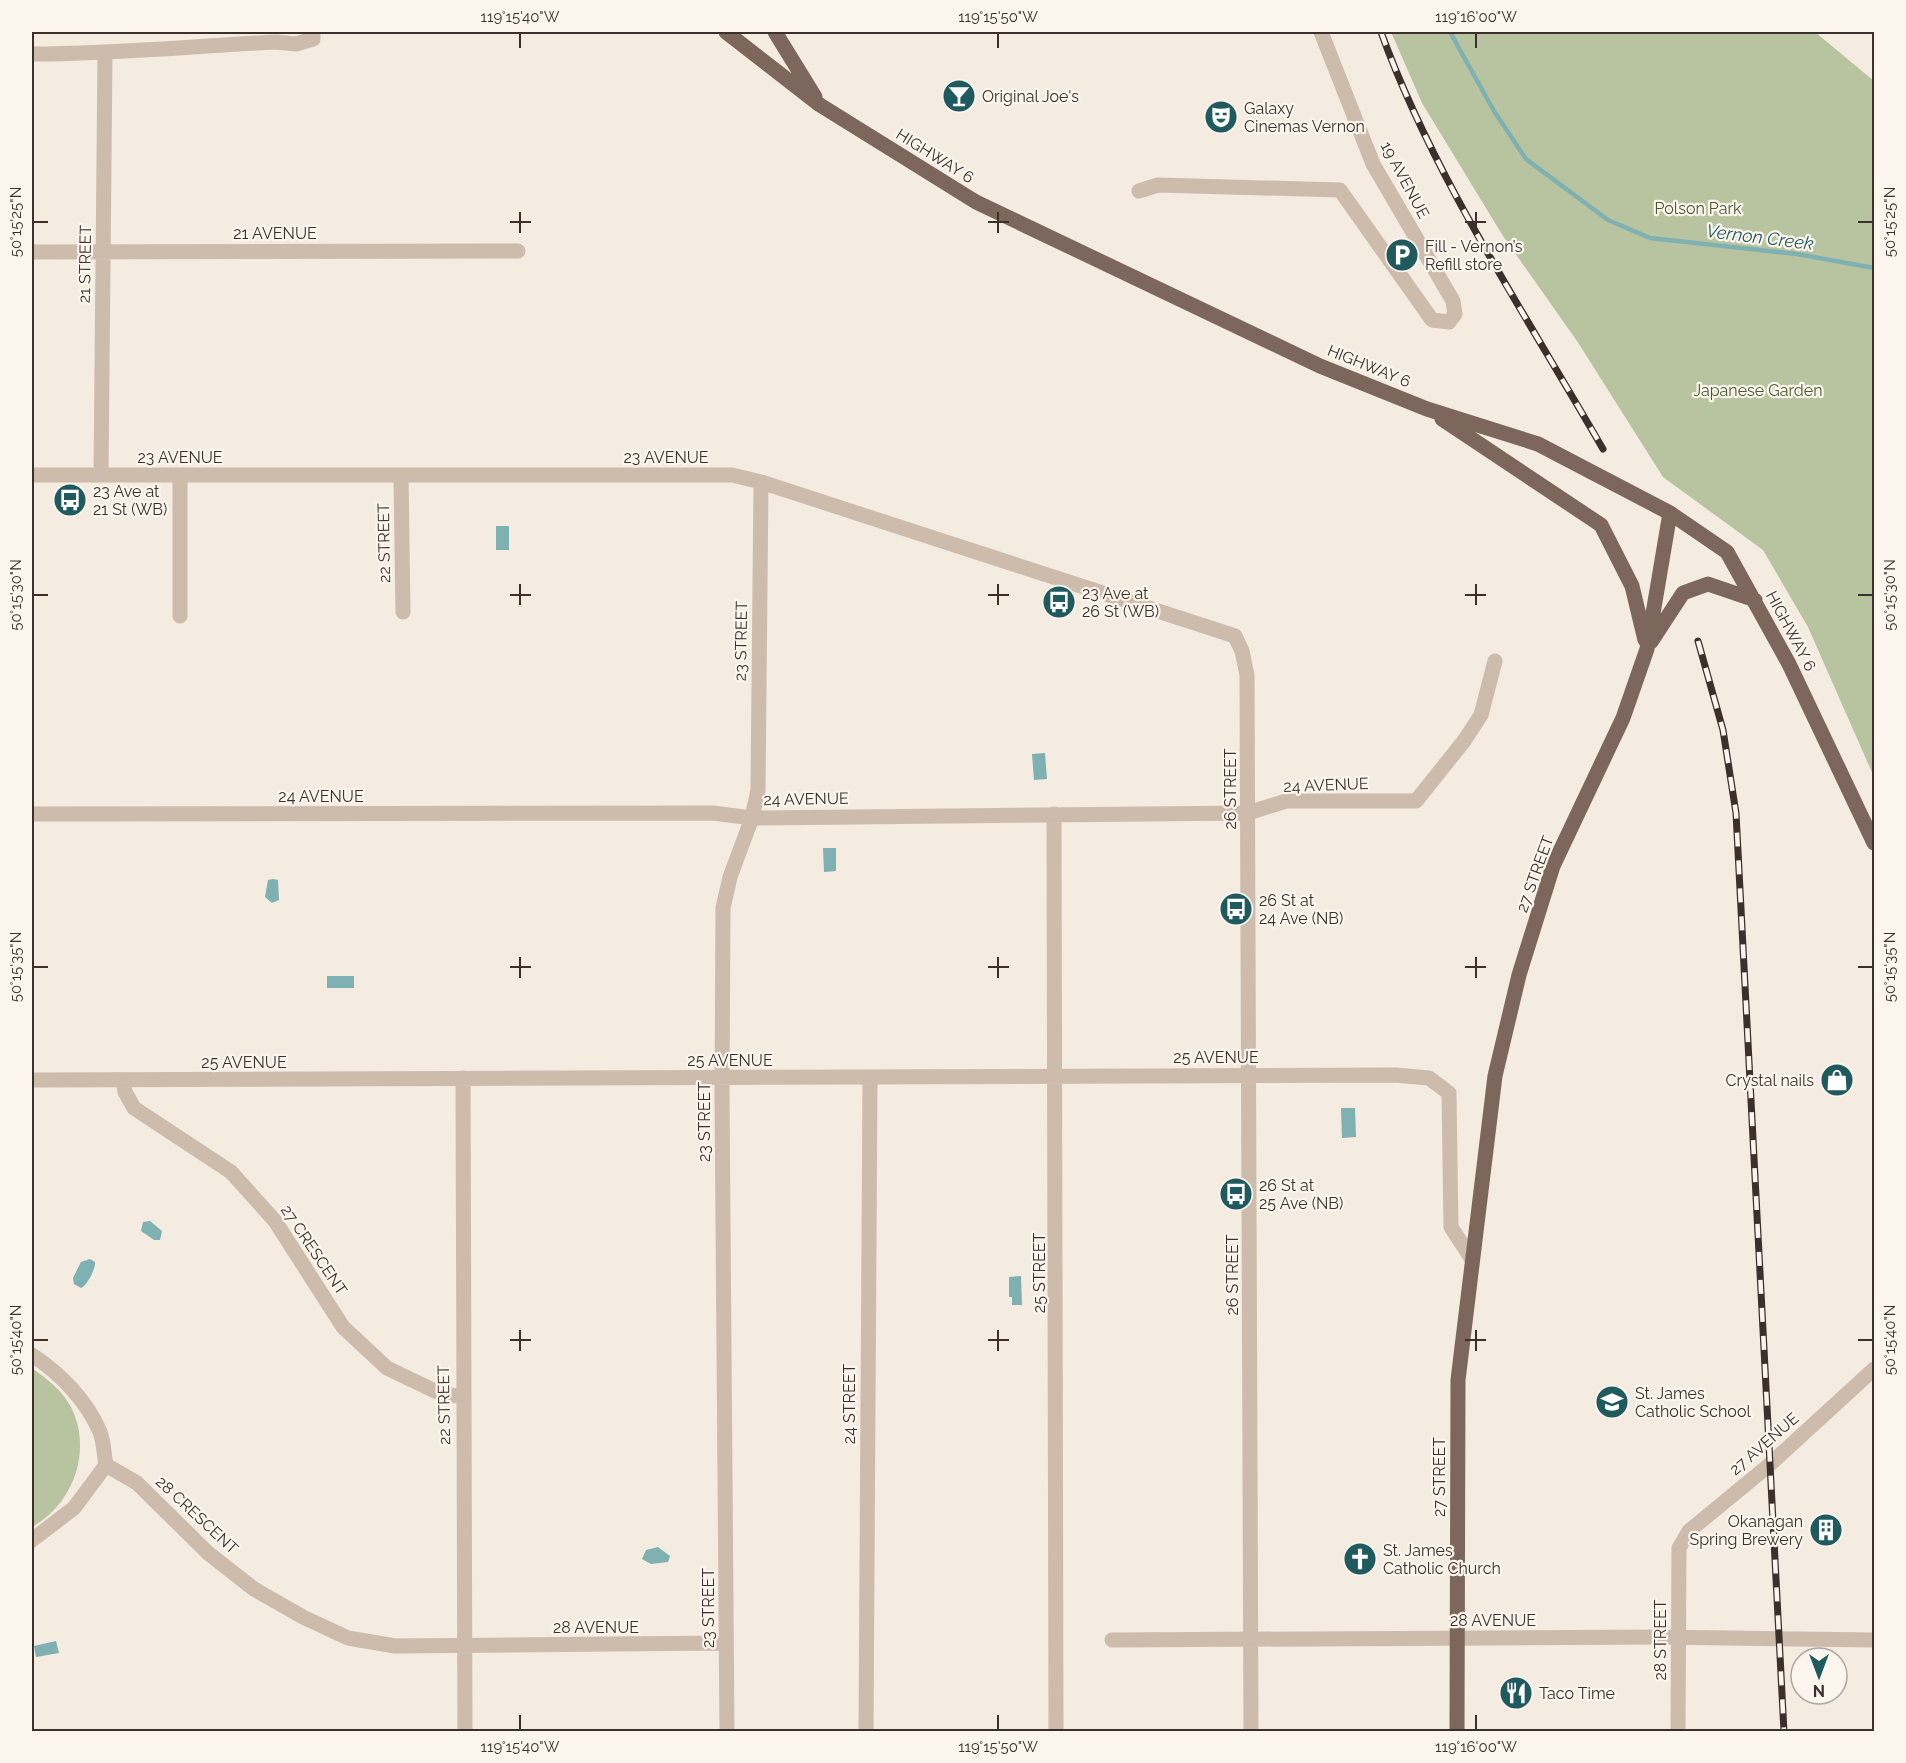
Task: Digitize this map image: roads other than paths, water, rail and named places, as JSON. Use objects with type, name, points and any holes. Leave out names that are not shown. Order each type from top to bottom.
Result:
[{"type":"main road","name":"HIGHWAY 6","points":[[726,32],[820,105],[976,202],[1320,366],[1427,409],[1538,444],[1670,513],[1727,552],[1789,664],[1875,843]]},
{"type":"main road","points":[[775,32],[820,105]]},
{"type":"main road","points":[[1427,409],[1600,525],[1632,586],[1647,649]]},
{"type":"main road","name":"27 STREET","points":[[1457,1731],[1458,1380],[1471,1258],[1496,1076],[1519,975],[1553,866],[1623,718],[1647,649],[1670,513]]},
{"type":"main road","points":[[1647,649],[1683,593],[1708,584],[1755,600]]},
{"type":"street","points":[[32,54],[105,54],[149,48],[276,42],[296,44],[313,39],[313,32]]},
{"type":"street","name":"19 AVENUE","points":[[1139,191],[1158,185],[1340,190],[1432,320],[1449,322],[1455,314],[1453,301],[1373,164],[1322,32]]},
{"type":"street","name":"21 STREET","points":[[101,475],[105,54]]},
{"type":"street","name":"21 AVENUE","points":[[32,252],[518,251]]},
{"type":"street","name":"23 AVENUE","points":[[32,475],[732,475],[761,482],[1235,636],[1242,651],[1247,675]]},
{"type":"street","points":[[180,475],[180,616]]},
{"type":"street","name":"22 STREET","points":[[401,475],[403,612]]},
{"type":"street","name":"23 STREET","points":[[727,1731],[722,1078],[723,908],[730,877],[752,818],[758,790],[761,482]]},
{"type":"street","name":"24 AVENUE","points":[[32,814],[713,813],[752,818],[1248,813],[1286,801],[1416,801],[1464,741],[1480,715],[1496,661]]},
{"type":"street","name":"26 STREET","points":[[1247,675],[1251,1731]]},
{"type":"street","name":"25 STREET","points":[[1054,814],[1057,1075],[1056,1731]]},
{"type":"street","name":"25 AVENUE","points":[[32,1080],[870,1078],[1057,1075],[1395,1075],[1429,1078],[1449,1093],[1451,1227],[1471,1258]]},
{"type":"street","name":"22 STREET","points":[[463,1078],[462,1397],[465,1731]]},
{"type":"street","name":"24 STREET","points":[[866,1731],[870,1078]]},
{"type":"street","name":"27 CRESCENT","points":[[123,1081],[125,1092],[134,1108],[231,1172],[275,1221],[343,1327],[387,1368],[437,1392],[462,1397]]},
{"type":"street","points":[[32,1355],[55,1370],[82,1403],[100,1433],[106,1465],[74,1508],[32,1540]]},
{"type":"street","name":"27 AVENUE","points":[[1679,1548],[1689,1531],[1768,1466],[1875,1369]]},
{"type":"street","name":"28 CRESCENT","points":[[106,1465],[136,1483],[208,1553],[254,1589],[303,1617],[348,1638],[395,1646],[466,1645]]},
{"type":"street","name":"28 STREET","points":[[1678,1731],[1679,1548]]},
{"type":"street","name":"28 AVENUE","points":[[1112,1640],[1678,1637],[1875,1640]]},
{"type":"street","name":"28 AVENUE","points":[[466,1645],[726,1644]]},
{"type":"water","points":[[496,526],[509,526],[509,550],[496,550]]},
{"type":"water","points":[[1045,753],[1047,779],[1034,780],[1032,754]]},
{"type":"water","points":[[823,848],[836,848],[836,871],[824,872]]},
{"type":"water","points":[[268,880],[278,880],[279,900],[272,903],[265,897]]},
{"type":"water","points":[[327,976],[354,976],[354,988],[327,988]]},
{"type":"water","points":[[1341,1108],[1355,1108],[1356,1137],[1342,1138]]},
{"type":"water","points":[[150,1221],[162,1231],[160,1240],[154,1240],[141,1231],[143,1222]]},
{"type":"water","points":[[90,1259],[95,1262],[94,1268],[81,1288],[74,1284],[73,1278],[81,1262]]},
{"type":"water","points":[[1021,1276],[1022,1305],[1012,1305],[1012,1297],[1009,1297],[1009,1277]]},
{"type":"water","points":[[658,1547],[670,1556],[668,1562],[651,1564],[642,1559],[646,1550]]},
{"type":"water","points":[[56,1641],[59,1653],[36,1657],[34,1646]]},
{"type":"waterway","name":"Vernon Creek","points":[[1450,32],[1494,111],[1526,159],[1608,220],[1650,238],[1797,254],[1874,268]]},
{"type":"railway","points":[[1381,32],[1402,86],[1454,192],[1603,449]]},
{"type":"railway","points":[[1698,641],[1723,730],[1736,813],[1784,1732]]},
{"type":"place","name":"Original Joe's","points":[[959,96]]},
{"type":"place","name":"Galaxy Cinemas Vernon","points":[[1221,117]]},
{"type":"place","name":"Fill - Vernon’s Refill store","points":[[1402,255]]},
{"type":"place","name":"23 Ave at 21 St (WB)","points":[[70,500]]},
{"type":"place","name":"23 Ave at 26 St (WB)","points":[[1059,602]]},
{"type":"place","name":"26 St at 24 Ave (NB)","points":[[1236,909]]},
{"type":"place","name":"Crystal nails","points":[[1837,1080]]},
{"type":"place","name":"26 St at 25 Ave (NB)","points":[[1236,1194]]},
{"type":"place","name":"St. James Catholic School","points":[[1612,1402]]},
{"type":"place","name":"Okanagan Spring Brewery","points":[[1826,1530]]},
{"type":"place","name":"St. James Catholic Church","points":[[1360,1559]]},
{"type":"place","name":"Taco Time","points":[[1516,1693]]},
{"type":"park label","name":"Polson Park","points":[[1698,208]]},
{"type":"park label","name":"Japanese Garden","points":[[1758,390]]}]
